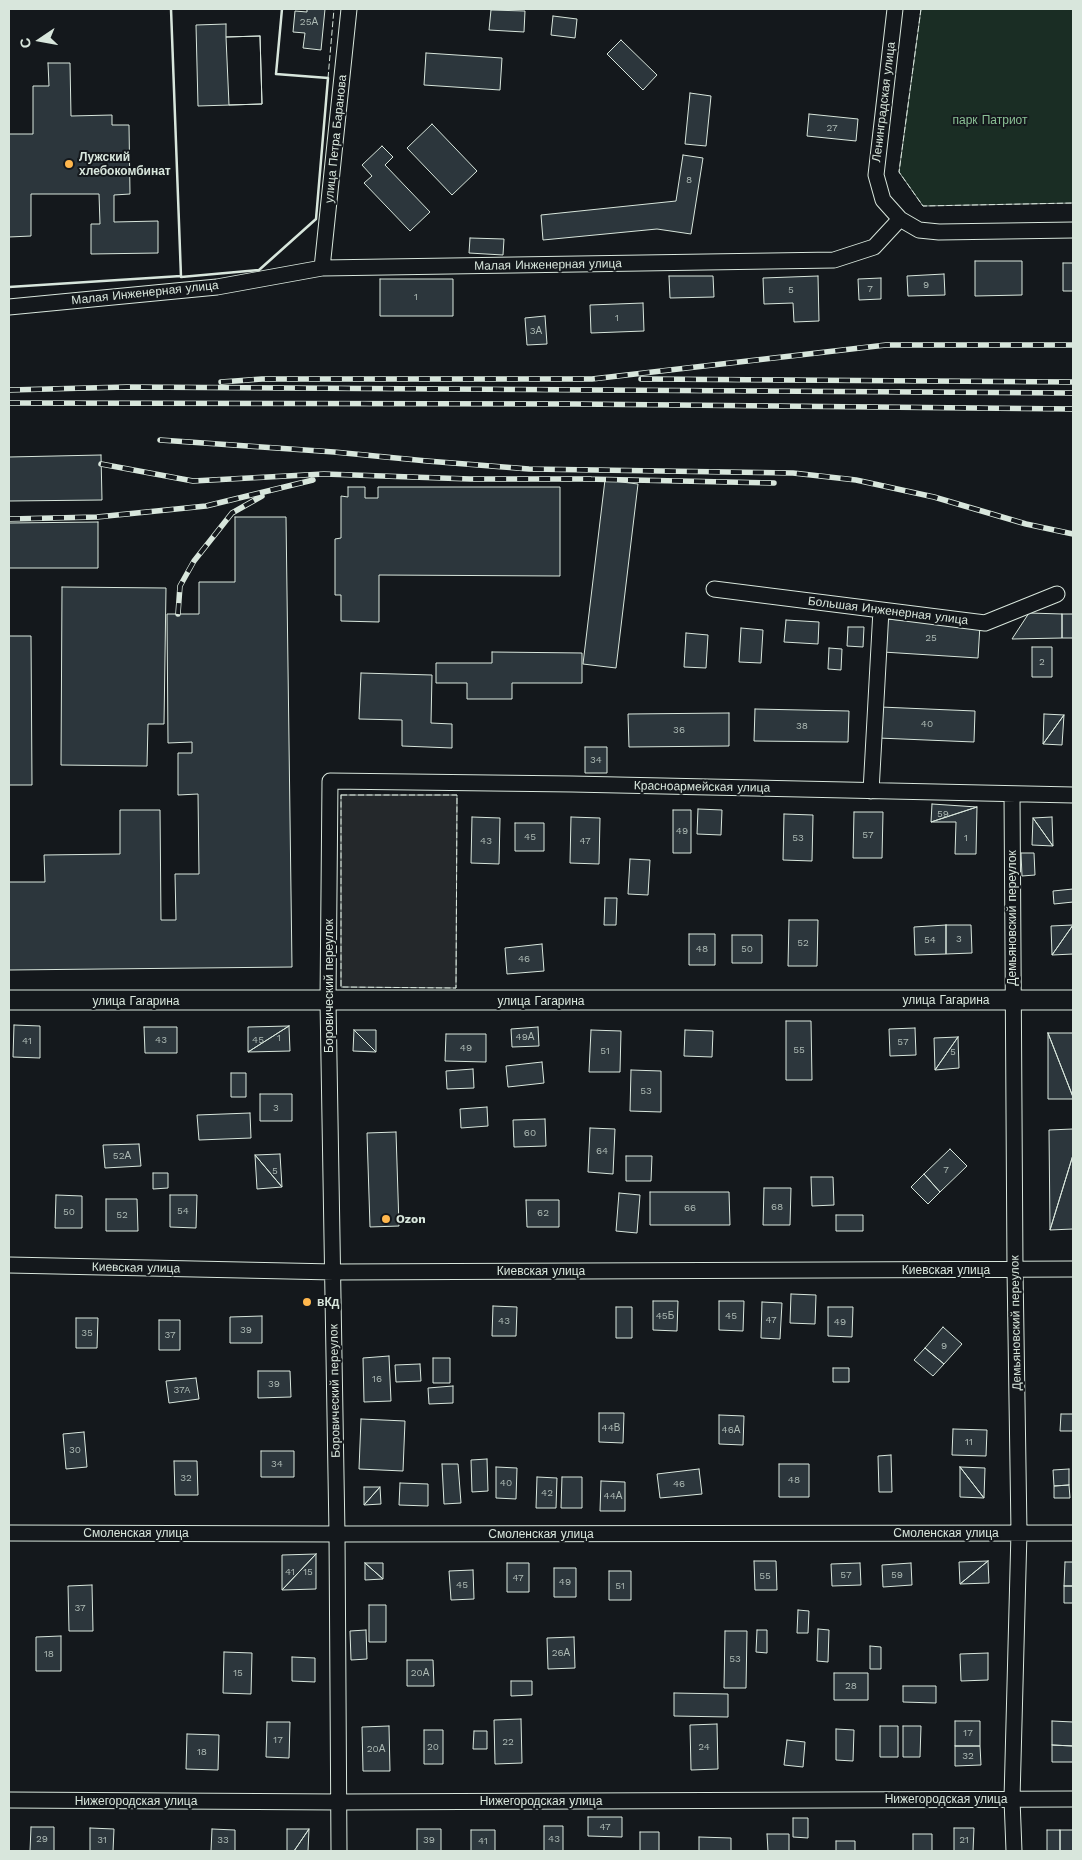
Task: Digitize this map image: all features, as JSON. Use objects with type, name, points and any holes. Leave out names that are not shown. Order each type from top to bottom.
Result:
[{"type":"street","name":"улица Петра Баранова","points":[[322,268],[350,9]]},
{"type":"street","name":"Ленинградская улица","points":[[895,9],[876,175],[883,200],[900,219]]},
{"type":"street","name":"Малая Инженерная улица","points":[[9,306],[217,287],[322,268],[834,260],[874,247],[900,219]]},
{"type":"street","points":[[900,219],[919,230],[939,232],[1073,230]]},
{"type":"street","name":"Большая Инженерная улица","points":[[714,589],[985,623],[1056,594]]},
{"type":"street","points":[[871,791],[880,610]]},
{"type":"street","name":"Красноармейская улица","points":[[330,781],[572,784],[1073,795]]},
{"type":"street","name":"Боровический переулок","points":[[330,781],[328,1001],[334,1272],[339,1851]]},
{"type":"street","name":"Демьяновский переулок","points":[[1012,794],[1015,1269],[1019,1532],[1012,1799],[1014,1851]]},
{"type":"street","name":"улица Гагарина","points":[[9,1000],[1073,1000]]},
{"type":"street","name":"Киевская улица","points":[[9,1265],[334,1272],[1073,1269]]},
{"type":"street","name":"Смоленская улица","points":[[9,1533],[1073,1533]]},
{"type":"street","name":"Нижегородская улица","points":[[9,1800],[339,1802],[1073,1799]]},
{"type":"green space","name":"парк Патриот","points":[[921,9],[1073,9],[1073,203],[923,206],[899,172]]},
{"type":"shaded area","points":[[341,795],[457,795],[456,988],[341,987]]},
{"type":"building","points":[[307,9],[325,9],[321,50],[303,48],[305,33],[293,32],[295,11],[307,12]]},
{"type":"building","points":[[491,10],[525,11],[524,32],[489,30]]},
{"type":"building","points":[[553,16],[577,19],[575,38],[551,35]]},
{"type":"building","points":[[226,24],[226,37],[260,36],[262,104],[198,106],[196,25]]},
{"type":"building","points":[[260,36],[262,104],[229,105],[226,37]]},
{"type":"building","points":[[621,40],[657,75],[643,90],[607,54]]},
{"type":"building","points":[[426,53],[502,58],[500,90],[424,85]]},
{"type":"building","name":"Лужский хлебокомбинат","points":[[48,63],[70,63],[71,116],[112,115],[112,125],[129,125],[130,194],[114,195],[114,222],[158,221],[158,253],[91,254],[91,224],[100,224],[99,194],[31,194],[31,236],[9,237],[9,134],[33,134],[33,86],[49,86]]},
{"type":"building","points":[[690,93],[711,96],[706,146],[685,144]]},
{"type":"building","points":[[809,114],[858,119],[856,141],[807,136]]},
{"type":"building","points":[[432,124],[477,171],[452,195],[407,148]]},
{"type":"building","points":[[382,146],[393,157],[385,165],[430,212],[410,231],[364,183],[372,176],[362,165]]},
{"type":"building","points":[[683,155],[703,158],[691,234],[657,229],[543,240],[541,215],[676,201]]},
{"type":"building","points":[[470,238],[504,239],[503,255],[469,253]]},
{"type":"building","points":[[975,261],[1022,261],[1022,295],[975,296]]},
{"type":"building","points":[[1063,263],[1073,263],[1073,291],[1063,291]]},
{"type":"building","points":[[944,274],[945,295],[908,296],[907,276]]},
{"type":"building","points":[[669,276],[713,276],[714,297],[670,298]]},
{"type":"building","points":[[818,276],[819,321],[794,322],[793,303],[764,304],[763,278]]},
{"type":"building","points":[[881,278],[881,299],[859,300],[858,279]]},
{"type":"building","points":[[380,279],[453,279],[453,316],[380,316]]},
{"type":"building","points":[[643,303],[644,331],[591,333],[590,305]]},
{"type":"building","points":[[545,316],[547,344],[527,345],[525,318]]},
{"type":"building","points":[[101,455],[102,500],[9,501],[9,457]]},
{"type":"building","points":[[605,480],[638,484],[616,668],[583,664]]},
{"type":"building","points":[[348,487],[365,487],[365,498],[378,498],[378,487],[560,487],[560,576],[379,575],[379,622],[341,621],[341,595],[335,595],[335,539],[341,538],[341,496],[348,497]]},
{"type":"building","points":[[235,517],[286,517],[292,967],[9,970],[9,882],[45,882],[44,855],[120,854],[120,810],[160,810],[161,920],[176,920],[175,874],[199,874],[198,794],[178,795],[178,753],[192,753],[192,742],[168,743],[167,614],[199,614],[199,582],[235,582]]},
{"type":"building","points":[[98,522],[98,568],[9,568],[9,523]]},
{"type":"building","points":[[62,587],[166,588],[164,724],[148,724],[147,766],[61,765]]},
{"type":"building","points":[[1029,613],[1062,614],[1062,638],[1012,639]]},
{"type":"building","points":[[1062,614],[1073,614],[1073,638],[1062,638]]},
{"type":"building","points":[[885,619],[980,625],[978,658],[883,652]]},
{"type":"building","points":[[786,620],[819,622],[818,644],[784,642]]},
{"type":"building","points":[[848,627],[864,627],[863,647],[847,646]]},
{"type":"building","points":[[741,628],[763,630],[761,663],[739,662]]},
{"type":"building","points":[[686,633],[708,635],[706,668],[684,667]]},
{"type":"building","points":[[9,636],[31,636],[32,785],[9,785]]},
{"type":"building","points":[[1032,647],[1052,647],[1052,677],[1032,677]]},
{"type":"building","points":[[829,648],[842,649],[841,670],[828,669]]},
{"type":"building","points":[[492,652],[582,653],[582,683],[512,683],[512,699],[467,699],[467,683],[436,683],[436,663],[492,663]]},
{"type":"building","points":[[361,673],[432,675],[431,723],[452,724],[452,748],[402,746],[402,720],[359,719]]},
{"type":"building","points":[[880,707],[975,711],[974,742],[878,738]]},
{"type":"building","points":[[755,709],[849,711],[848,742],[754,741]]},
{"type":"building","points":[[729,713],[729,746],[629,747],[628,714]]},
{"type":"building","points":[[1044,714],[1064,715],[1043,744]]},
{"type":"building","points":[[1064,715],[1062,745],[1043,744]]},
{"type":"building","points":[[585,747],[607,747],[607,773],[585,773]]},
{"type":"building","points":[[932,804],[977,807],[931,822]]},
{"type":"building","points":[[977,807],[976,854],[955,854],[956,822],[931,822]]},
{"type":"building","points":[[698,809],[722,810],[721,835],[697,834]]},
{"type":"building","points":[[673,810],[691,810],[691,853],[673,853]]},
{"type":"building","points":[[854,812],[883,812],[882,858],[853,858]]},
{"type":"building","points":[[784,814],[813,815],[812,861],[783,860]]},
{"type":"building","points":[[472,817],[500,818],[499,864],[471,863]]},
{"type":"building","points":[[571,817],[600,818],[599,864],[570,863]]},
{"type":"building","points":[[1052,817],[1053,846],[1033,818]]},
{"type":"building","points":[[1033,818],[1053,846],[1032,845]]},
{"type":"building","points":[[515,823],[544,823],[544,851],[515,851]]},
{"type":"building","points":[[1021,853],[1034,853],[1035,875],[1022,876]]},
{"type":"building","points":[[630,859],[650,860],[648,895],[628,894]]},
{"type":"building","points":[[1073,889],[1073,902],[1054,904],[1053,891]]},
{"type":"building","points":[[605,898],[617,898],[616,925],[604,925]]},
{"type":"building","points":[[789,920],[818,920],[817,966],[788,966]]},
{"type":"building","points":[[946,925],[946,954],[915,955],[914,927]]},
{"type":"building","points":[[946,925],[971,925],[972,953],[946,954]]},
{"type":"building","points":[[1073,925],[1052,955],[1051,926]]},
{"type":"building","points":[[1073,925],[1073,954],[1052,955]]},
{"type":"building","points":[[689,934],[715,934],[715,965],[689,965]]},
{"type":"building","points":[[732,935],[762,935],[762,963],[732,963]]},
{"type":"building","points":[[542,944],[544,971],[507,974],[505,948]]},
{"type":"building","points":[[786,1021],[811,1021],[812,1080],[786,1080]]},
{"type":"building","points":[[14,1025],[40,1026],[40,1058],[13,1057]]},
{"type":"building","points":[[289,1026],[290,1051],[248,1052]]},
{"type":"building","points":[[289,1026],[248,1052],[248,1027]]},
{"type":"building","points":[[144,1027],[177,1027],[177,1053],[145,1053]]},
{"type":"building","points":[[538,1027],[539,1046],[512,1047],[511,1029]]},
{"type":"building","points":[[915,1028],[916,1055],[890,1056],[889,1029]]},
{"type":"building","points":[[354,1030],[376,1052],[353,1051]]},
{"type":"building","points":[[354,1030],[376,1030],[376,1052]]},
{"type":"building","points":[[591,1030],[621,1031],[620,1072],[589,1072]]},
{"type":"building","points":[[685,1030],[713,1031],[712,1057],[684,1056]]},
{"type":"building","points":[[1048,1033],[1073,1033],[1073,1097]]},
{"type":"building","points":[[1048,1033],[1073,1097],[1073,1099],[1048,1099]]},
{"type":"building","points":[[446,1034],[486,1034],[486,1062],[445,1061]]},
{"type":"building","points":[[958,1037],[935,1070],[934,1038]]},
{"type":"building","points":[[958,1037],[959,1068],[935,1070]]},
{"type":"building","points":[[542,1062],[544,1083],[508,1087],[506,1066]]},
{"type":"building","points":[[473,1069],[474,1088],[447,1089],[446,1071]]},
{"type":"building","points":[[631,1070],[661,1071],[661,1112],[630,1111]]},
{"type":"building","points":[[231,1073],[246,1073],[246,1097],[231,1097]]},
{"type":"building","points":[[260,1094],[292,1094],[292,1121],[260,1121]]},
{"type":"building","points":[[487,1107],[488,1126],[461,1128],[460,1109]]},
{"type":"building","points":[[250,1113],[251,1138],[199,1140],[197,1115]]},
{"type":"building","points":[[545,1119],[546,1146],[514,1147],[513,1120]]},
{"type":"building","points":[[590,1128],[615,1129],[613,1174],[588,1172]]},
{"type":"building","points":[[1073,1129],[1073,1155],[1050,1230],[1049,1130]]},
{"type":"building","points":[[396,1132],[399,1226],[370,1227],[367,1133]]},
{"type":"building","points":[[139,1144],[141,1166],[105,1168],[103,1145]]},
{"type":"building","points":[[950,1149],[967,1166],[940,1192],[924,1174]]},
{"type":"building","points":[[280,1154],[282,1187],[255,1155]]},
{"type":"building","points":[[255,1155],[282,1187],[257,1189]]},
{"type":"building","points":[[1073,1155],[1073,1229],[1050,1230]]},
{"type":"building","points":[[626,1156],[652,1156],[651,1181],[626,1181]]},
{"type":"building","points":[[153,1173],[168,1173],[168,1188],[153,1189]]},
{"type":"building","points":[[924,1174],[940,1192],[928,1204],[911,1187]]},
{"type":"building","points":[[811,1177],[833,1177],[834,1205],[812,1206]]},
{"type":"building","points":[[764,1188],[791,1188],[790,1225],[763,1225]]},
{"type":"building","points":[[650,1192],[729,1192],[730,1225],[650,1225]]},
{"type":"building","points":[[619,1193],[640,1195],[637,1233],[616,1231]]},
{"type":"building","points":[[56,1195],[82,1196],[82,1228],[55,1228]]},
{"type":"building","points":[[170,1195],[197,1195],[196,1228],[170,1227]]},
{"type":"building","points":[[106,1199],[137,1199],[138,1231],[106,1231]]},
{"type":"building","points":[[526,1200],[559,1200],[559,1227],[527,1227]]},
{"type":"building","points":[[836,1215],[863,1215],[863,1231],[836,1231]]},
{"type":"building","points":[[791,1294],[816,1295],[815,1324],[790,1323]]},
{"type":"building","points":[[653,1301],[678,1301],[677,1331],[653,1330]]},
{"type":"building","points":[[719,1301],[744,1301],[743,1331],[719,1330]]},
{"type":"building","points":[[762,1302],[782,1303],[780,1339],[761,1338]]},
{"type":"building","points":[[493,1306],[517,1307],[516,1336],[492,1336]]},
{"type":"building","points":[[616,1307],[632,1307],[632,1338],[616,1338]]},
{"type":"building","points":[[828,1307],[853,1307],[852,1337],[828,1336]]},
{"type":"building","points":[[262,1316],[262,1343],[230,1343],[230,1317]]},
{"type":"building","points":[[76,1318],[98,1318],[97,1348],[76,1348]]},
{"type":"building","points":[[159,1320],[180,1320],[180,1350],[159,1350]]},
{"type":"building","points":[[943,1327],[962,1344],[944,1364],[925,1348]]},
{"type":"building","points":[[925,1348],[944,1364],[933,1376],[914,1360]]},
{"type":"building","points":[[389,1356],[391,1401],[364,1402],[363,1358]]},
{"type":"building","points":[[433,1358],[450,1358],[450,1383],[433,1383]]},
{"type":"building","points":[[420,1364],[421,1381],[396,1382],[395,1365]]},
{"type":"building","points":[[833,1368],[849,1368],[849,1382],[833,1382]]},
{"type":"building","points":[[258,1371],[290,1371],[291,1397],[258,1398]]},
{"type":"building","points":[[196,1378],[199,1399],[169,1403],[166,1381]]},
{"type":"building","points":[[453,1386],[453,1403],[429,1404],[428,1388]]},
{"type":"building","points":[[599,1413],[624,1413],[623,1443],[599,1442]]},
{"type":"building","points":[[1061,1414],[1073,1414],[1073,1431],[1060,1431]]},
{"type":"building","points":[[719,1415],[744,1416],[743,1445],[719,1444]]},
{"type":"building","points":[[361,1419],[405,1421],[403,1471],[359,1469]]},
{"type":"building","points":[[953,1429],[987,1430],[986,1456],[952,1455]]},
{"type":"building","points":[[84,1432],[87,1467],[66,1469],[63,1434]]},
{"type":"building","points":[[261,1451],[294,1451],[294,1477],[261,1477]]},
{"type":"building","points":[[891,1455],[892,1492],[879,1492],[878,1456]]},
{"type":"building","points":[[487,1459],[488,1491],[472,1492],[471,1460]]},
{"type":"building","points":[[174,1461],[197,1461],[198,1495],[175,1495]]},
{"type":"building","points":[[442,1464],[458,1464],[461,1503],[444,1504]]},
{"type":"building","points":[[779,1464],[809,1464],[809,1497],[779,1497]]},
{"type":"building","points":[[496,1467],[517,1468],[516,1499],[496,1498]]},
{"type":"building","points":[[960,1467],[984,1498],[960,1497]]},
{"type":"building","points":[[960,1467],[985,1468],[984,1498]]},
{"type":"building","points":[[699,1469],[702,1494],[660,1498],[657,1474]]},
{"type":"building","points":[[1069,1469],[1069,1485],[1054,1486],[1053,1470]]},
{"type":"building","points":[[537,1477],[557,1478],[556,1508],[536,1508]]},
{"type":"building","points":[[562,1477],[582,1477],[582,1508],[561,1508]]},
{"type":"building","points":[[601,1481],[625,1482],[625,1511],[600,1511]]},
{"type":"building","points":[[400,1483],[428,1484],[428,1506],[399,1505]]},
{"type":"building","points":[[1069,1485],[1070,1498],[1054,1498],[1054,1486]]},
{"type":"building","points":[[364,1487],[380,1487],[364,1505]]},
{"type":"building","points":[[380,1487],[381,1504],[364,1505]]},
{"type":"building","points":[[316,1554],[282,1590],[282,1555]]},
{"type":"building","points":[[316,1554],[316,1589],[282,1590]]},
{"type":"building","points":[[754,1561],[776,1561],[777,1590],[755,1590]]},
{"type":"building","points":[[988,1561],[960,1584],[959,1562]]},
{"type":"building","points":[[988,1561],[989,1583],[960,1584]]},
{"type":"building","points":[[1065,1562],[1073,1562],[1073,1586],[1064,1586]]},
{"type":"building","points":[[365,1563],[383,1563],[383,1579]]},
{"type":"building","points":[[365,1563],[383,1579],[365,1580]]},
{"type":"building","points":[[507,1563],[529,1563],[529,1592],[507,1592]]},
{"type":"building","points":[[860,1563],[861,1585],[832,1586],[831,1564]]},
{"type":"building","points":[[911,1563],[912,1585],[883,1587],[882,1565]]},
{"type":"building","points":[[554,1568],[576,1568],[576,1597],[554,1597]]},
{"type":"building","points":[[473,1570],[474,1599],[451,1600],[449,1571]]},
{"type":"building","points":[[609,1571],[631,1571],[631,1600],[609,1600]]},
{"type":"building","points":[[92,1585],[93,1631],[69,1631],[68,1586]]},
{"type":"building","points":[[1064,1586],[1073,1586],[1073,1603],[1064,1603]]},
{"type":"building","points":[[369,1605],[386,1605],[386,1642],[369,1642]]},
{"type":"building","points":[[798,1610],[809,1611],[808,1633],[797,1633]]},
{"type":"building","points":[[818,1629],[829,1630],[828,1662],[817,1661]]},
{"type":"building","points":[[366,1630],[367,1659],[351,1660],[350,1631]]},
{"type":"building","points":[[757,1630],[767,1630],[767,1653],[756,1652]]},
{"type":"building","points":[[725,1631],[747,1631],[746,1688],[724,1688]]},
{"type":"building","points":[[61,1636],[61,1671],[36,1671],[36,1637]]},
{"type":"building","points":[[574,1637],[575,1668],[548,1669],[547,1638]]},
{"type":"building","points":[[870,1646],[881,1647],[881,1669],[870,1669]]},
{"type":"building","points":[[224,1652],[252,1653],[251,1694],[223,1693]]},
{"type":"building","points":[[988,1653],[988,1680],[961,1681],[960,1654]]},
{"type":"building","points":[[292,1657],[315,1658],[315,1682],[292,1681]]},
{"type":"building","points":[[407,1660],[433,1660],[434,1686],[407,1686]]},
{"type":"building","points":[[834,1673],[868,1673],[868,1700],[834,1700]]},
{"type":"building","points":[[511,1681],[532,1681],[532,1695],[511,1696]]},
{"type":"building","points":[[903,1686],[936,1686],[936,1703],[903,1702]]},
{"type":"building","points":[[674,1693],[728,1694],[728,1717],[674,1716]]},
{"type":"building","points":[[521,1719],[522,1763],[495,1764],[494,1720]]},
{"type":"building","points":[[955,1721],[980,1721],[980,1746],[955,1746]]},
{"type":"building","points":[[1052,1721],[1073,1722],[1073,1746],[1052,1745]]},
{"type":"building","points":[[267,1722],[290,1722],[289,1758],[266,1757]]},
{"type":"building","points":[[717,1724],[718,1769],[691,1770],[690,1725]]},
{"type":"building","points":[[389,1726],[390,1771],[363,1771],[362,1727]]},
{"type":"building","points":[[880,1726],[898,1726],[898,1757],[880,1757]]},
{"type":"building","points":[[903,1726],[921,1726],[920,1757],[903,1757]]},
{"type":"building","points":[[836,1729],[854,1730],[853,1761],[836,1760]]},
{"type":"building","points":[[424,1730],[443,1730],[443,1764],[424,1764]]},
{"type":"building","points":[[474,1731],[487,1731],[487,1749],[473,1749]]},
{"type":"building","points":[[187,1734],[219,1735],[218,1770],[186,1769]]},
{"type":"building","points":[[787,1740],[805,1742],[803,1767],[784,1765]]},
{"type":"building","points":[[1052,1745],[1073,1746],[1073,1762],[1052,1762]]},
{"type":"building","points":[[955,1746],[980,1746],[981,1765],[955,1766]]},
{"type":"building","points":[[588,1817],[622,1817],[622,1837],[588,1836]]},
{"type":"building","points":[[793,1818],[808,1818],[808,1838],[793,1837]]},
{"type":"building","points":[[544,1826],[563,1826],[563,1851],[544,1851]]},
{"type":"building","points":[[31,1827],[54,1827],[54,1851],[30,1851]]},
{"type":"building","points":[[90,1828],[114,1829],[113,1851],[90,1851]]},
{"type":"building","points":[[954,1828],[974,1828],[973,1851],[954,1851]]},
{"type":"building","points":[[212,1829],[235,1830],[235,1851],[211,1851]]},
{"type":"building","points":[[287,1829],[309,1829],[294,1851],[287,1851]]},
{"type":"building","points":[[309,1829],[308,1851],[294,1851]]},
{"type":"building","points":[[417,1829],[441,1829],[441,1851],[417,1851]]},
{"type":"building","points":[[471,1830],[495,1830],[495,1851],[471,1851]]},
{"type":"building","points":[[1047,1830],[1060,1830],[1060,1851],[1047,1851]]},
{"type":"building","points":[[1060,1830],[1073,1830],[1073,1851],[1060,1851]]},
{"type":"building","points":[[640,1832],[659,1832],[659,1851],[640,1851]]},
{"type":"building","points":[[767,1834],[789,1834],[789,1851],[768,1851]]},
{"type":"building","points":[[913,1834],[932,1834],[932,1851],[913,1851]]},
{"type":"building","points":[[699,1837],[731,1838],[731,1851],[699,1851]]},
{"type":"building","points":[[836,1841],[855,1841],[855,1851],[836,1851]]},
{"type":"railway","points":[[221,382],[262,379],[592,379],[886,345],[1073,345]]},
{"type":"railway","points":[[641,379],[1073,382]]},
{"type":"railway","points":[[9,390],[127,387],[1073,393]]},
{"type":"railway","points":[[9,403],[575,404],[1073,409]]},
{"type":"railway","points":[[160,440],[334,452],[529,469],[793,473],[856,480],[934,497],[1026,524],[1073,534]]},
{"type":"railway","points":[[101,464],[193,481],[324,474],[470,479],[591,479]]},
{"type":"railway","points":[[584,479],[774,483]]},
{"type":"railway","points":[[9,519],[97,517],[206,506],[313,480]]},
{"type":"railway","points":[[178,614],[180,586],[194,561],[232,513],[262,496]]},
{"type":"fence","points":[[171,9],[181,277],[259,270],[316,219],[328,78],[276,74],[282,9]]},
{"type":"fence","points":[[328,78],[334,9]]},
{"type":"fence","points":[[921,9],[899,172],[923,206],[1073,203]]},
{"type":"fence","points":[[341,795],[457,795],[456,988],[341,987],[341,795]]},
{"type":"wall","points":[[171,9],[181,277],[259,270],[316,219],[328,78],[276,74],[282,9]]},
{"type":"wall","points":[[9,287],[181,276]]},
{"type":"place","name":"Лужский хлебокомбинат","points":[[69,164]]},
{"type":"place","name":"Ozon","points":[[386,1219]]},
{"type":"place","name":"вКд","points":[[307,1302]]}]
